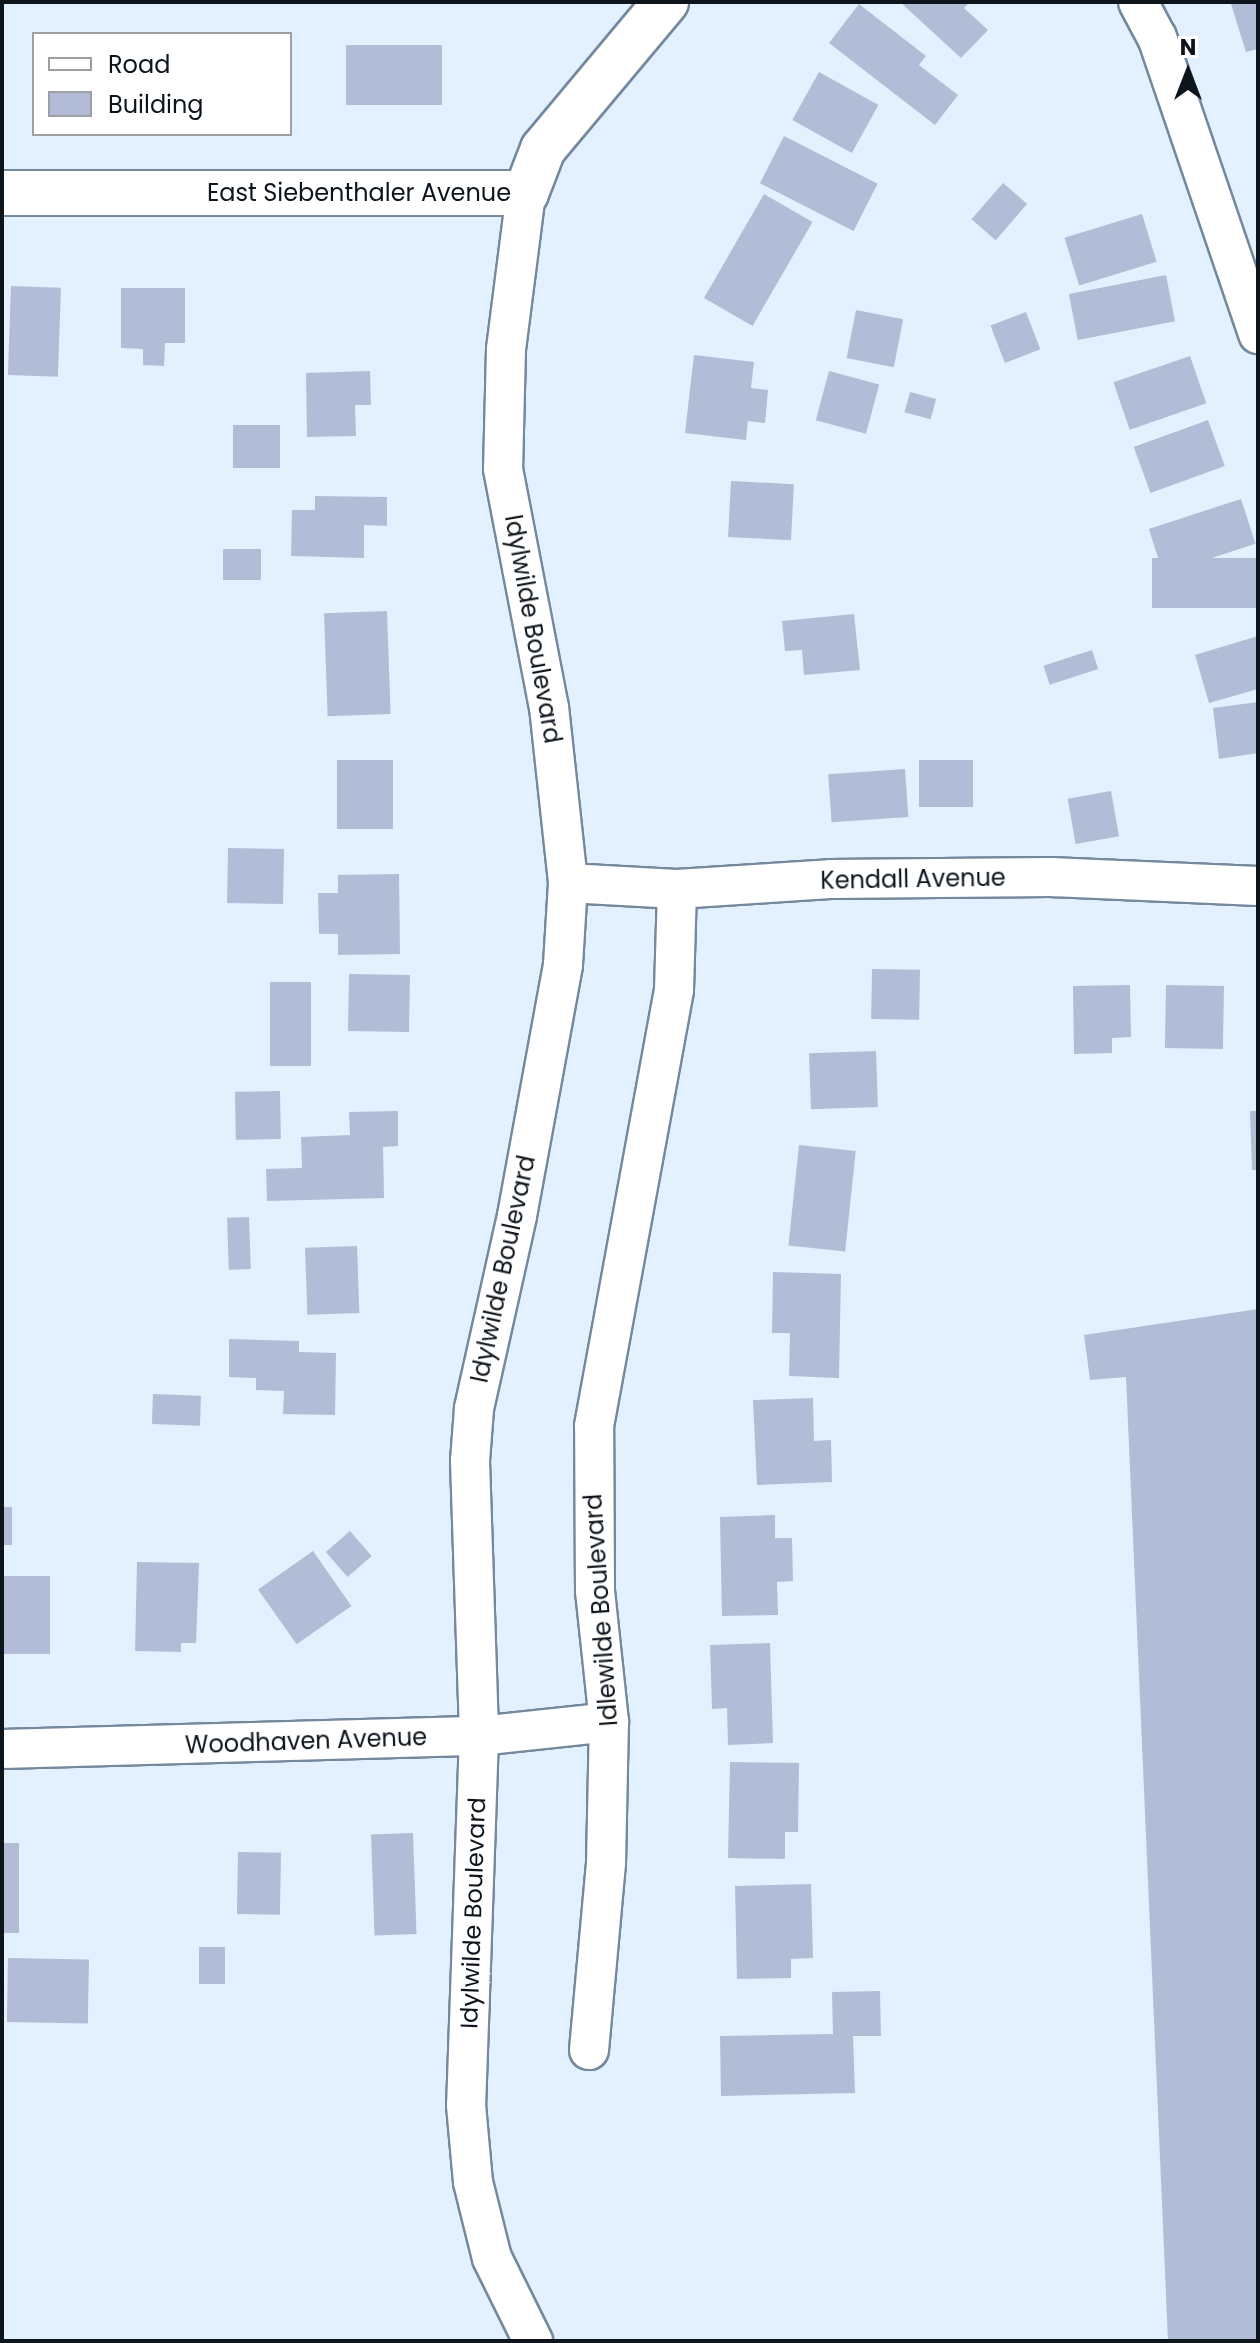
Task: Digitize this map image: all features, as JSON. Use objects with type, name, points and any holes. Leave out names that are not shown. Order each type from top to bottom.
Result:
[{"type":"main road","name":"East Siebenthaler Avenue","points":[[2,193],[526,193],[543,149],[666,2]]},
{"type":"street","points":[[1138,2],[1157,37],[1258,334]]},
{"type":"street","name":"Idylwilde Boulevard","points":[[526,193],[506,349],[503,469],[549,707],[568,883],[563,965],[517,1216],[474,1409],[470,1461],[479,1736],[466,2105],[470,2151],[492,2258],[533,2341]]},
{"type":"street","name":"Kendall Avenue","points":[[568,883],[677,889],[830,879],[1050,877],[1258,886]]},
{"type":"street","name":"Idlewilde Boulevard","points":[[589,2050],[606,1863],[609,1722],[595,1591],[594,1426],[674,990],[677,889]]},
{"type":"street","name":"Woodhaven Avenue","points":[[2,1749],[479,1736],[609,1722]]},
{"type":"building","points":[[900,2],[970,2],[964,8],[988,30],[961,58]]},
{"type":"building","points":[[1258,2],[1258,49],[1246,52],[1231,4]]},
{"type":"building","points":[[859,4],[926,56],[919,65],[958,95],[935,125],[829,43]]},
{"type":"building","points":[[346,45],[442,45],[442,105],[346,105]]},
{"type":"building","points":[[819,72],[878,105],[852,153],[792,120]]},
{"type":"building","points":[[784,136],[878,184],[853,231],[760,183]]},
{"type":"building","points":[[1003,183],[1027,204],[996,240],[972,219]]},
{"type":"building","points":[[764,194],[812,222],[752,326],[704,298]]},
{"type":"building","points":[[1142,214],[1157,262],[1079,285],[1065,238]]},
{"type":"building","points":[[1166,275],[1175,321],[1078,340],[1069,294]]},
{"type":"building","points":[[11,286],[61,288],[58,377],[8,375]]},
{"type":"building","points":[[121,288],[185,288],[185,343],[165,343],[164,366],[143,365],[143,349],[121,348]]},
{"type":"building","points":[[856,310],[903,319],[894,367],[847,358]]},
{"type":"building","points":[[1026,312],[1040,349],[1005,363],[991,326]]},
{"type":"building","points":[[694,355],[754,362],[751,388],[768,390],[765,423],[748,421],[746,440],[685,433]]},
{"type":"building","points":[[1190,356],[1206,403],[1130,430],[1113,382]]},
{"type":"building","points":[[370,371],[371,405],[355,405],[356,436],[307,437],[306,373]]},
{"type":"building","points":[[829,371],[879,384],[866,434],[816,420]]},
{"type":"building","points":[[910,392],[936,399],[931,419],[905,412]]},
{"type":"building","points":[[1208,420],[1225,466],[1151,493],[1134,447]]},
{"type":"building","points":[[233,425],[280,425],[280,468],[233,468]]},
{"type":"building","points":[[731,481],[794,484],[791,540],[728,537]]},
{"type":"building","points":[[315,496],[387,497],[387,526],[364,525],[364,558],[291,556],[292,510],[315,510]]},
{"type":"building","points":[[1241,499],[1256,544],[1163,574],[1149,529]]},
{"type":"building","points":[[223,549],[261,549],[261,580],[223,580]]},
{"type":"building","points":[[1152,558],[1258,558],[1258,608],[1152,608]]},
{"type":"building","points":[[387,611],[391,714],[328,716],[324,613]]},
{"type":"building","points":[[854,614],[860,670],[804,675],[802,650],[785,651],[782,621]]},
{"type":"building","points":[[1258,636],[1258,689],[1209,703],[1195,655]]},
{"type":"building","points":[[1092,650],[1098,669],[1050,685],[1043,666]]},
{"type":"building","points":[[1258,702],[1258,753],[1219,759],[1213,708]]},
{"type":"building","points":[[337,760],[393,760],[393,829],[337,829]]},
{"type":"building","points":[[919,760],[973,760],[973,807],[919,807]]},
{"type":"building","points":[[905,769],[908,817],[832,822],[828,774]]},
{"type":"building","points":[[1111,791],[1119,836],[1076,844],[1068,799]]},
{"type":"building","points":[[228,848],[284,849],[283,904],[227,903]]},
{"type":"building","points":[[399,874],[400,954],[338,955],[338,934],[319,934],[318,893],[338,893],[338,875]]},
{"type":"building","points":[[872,969],[920,970],[919,1020],[871,1019]]},
{"type":"building","points":[[349,974],[410,975],[409,1032],[348,1031]]},
{"type":"building","points":[[270,982],[311,982],[311,1066],[270,1066]]},
{"type":"building","points":[[1130,985],[1131,1037],[1112,1038],[1112,1053],[1074,1054],[1073,986]]},
{"type":"building","points":[[1166,985],[1224,986],[1223,1049],[1165,1048]]},
{"type":"building","points":[[876,1051],[878,1107],[811,1109],[809,1053]]},
{"type":"building","points":[[280,1091],[281,1139],[236,1140],[235,1092]]},
{"type":"building","points":[[398,1111],[398,1146],[383,1147],[384,1198],[267,1201],[266,1169],[302,1168],[301,1137],[350,1135],[349,1112]]},
{"type":"building","points":[[1250,1111],[1258,1111],[1258,1170],[1252,1170]]},
{"type":"building","points":[[799,1145],[856,1151],[845,1251],[788,1245]]},
{"type":"building","points":[[249,1217],[251,1269],[229,1270],[227,1218]]},
{"type":"building","points":[[357,1246],[359,1313],[307,1315],[305,1248]]},
{"type":"building","points":[[773,1272],[841,1274],[839,1378],[789,1376],[790,1333],[772,1333]]},
{"type":"building","points":[[1258,1309],[1258,2341],[1168,2341],[1126,1377],[1090,1380],[1084,1335]]},
{"type":"building","points":[[229,1339],[299,1341],[299,1352],[336,1353],[335,1415],[283,1414],[284,1391],[256,1390],[256,1378],[229,1377]]},
{"type":"building","points":[[153,1394],[201,1396],[200,1426],[152,1424]]},
{"type":"building","points":[[813,1398],[814,1441],[831,1440],[832,1482],[757,1485],[753,1400]]},
{"type":"building","points":[[2,1507],[12,1507],[12,1545],[2,1545]]},
{"type":"building","points":[[775,1515],[775,1538],[792,1538],[793,1581],[777,1582],[778,1615],[722,1616],[720,1517]]},
{"type":"building","points":[[350,1531],[372,1556],[347,1577],[326,1552]]},
{"type":"building","points":[[313,1551],[351,1606],[297,1644],[258,1589]]},
{"type":"building","points":[[137,1562],[199,1563],[196,1643],[181,1643],[181,1652],[135,1651]]},
{"type":"building","points":[[2,1576],[50,1576],[50,1654],[2,1654]]},
{"type":"building","points":[[770,1643],[773,1743],[728,1745],[727,1708],[712,1709],[710,1645]]},
{"type":"building","points":[[730,1762],[799,1763],[798,1832],[785,1832],[785,1859],[728,1858]]},
{"type":"building","points":[[413,1833],[417,1934],[375,1935],[371,1834]]},
{"type":"building","points":[[2,1843],[19,1843],[19,1933],[2,1933]]},
{"type":"building","points":[[238,1852],[281,1853],[280,1915],[237,1914]]},
{"type":"building","points":[[811,1884],[813,1958],[791,1959],[791,1978],[737,1979],[735,1886]]},
{"type":"building","points":[[199,1947],[225,1947],[225,1984],[199,1984]]},
{"type":"building","points":[[8,1958],[89,1959],[88,2023],[7,2022]]},
{"type":"building","points":[[880,1991],[881,2036],[853,2036],[855,2093],[721,2096],[720,2036],[833,2034],[832,1992]]}]
